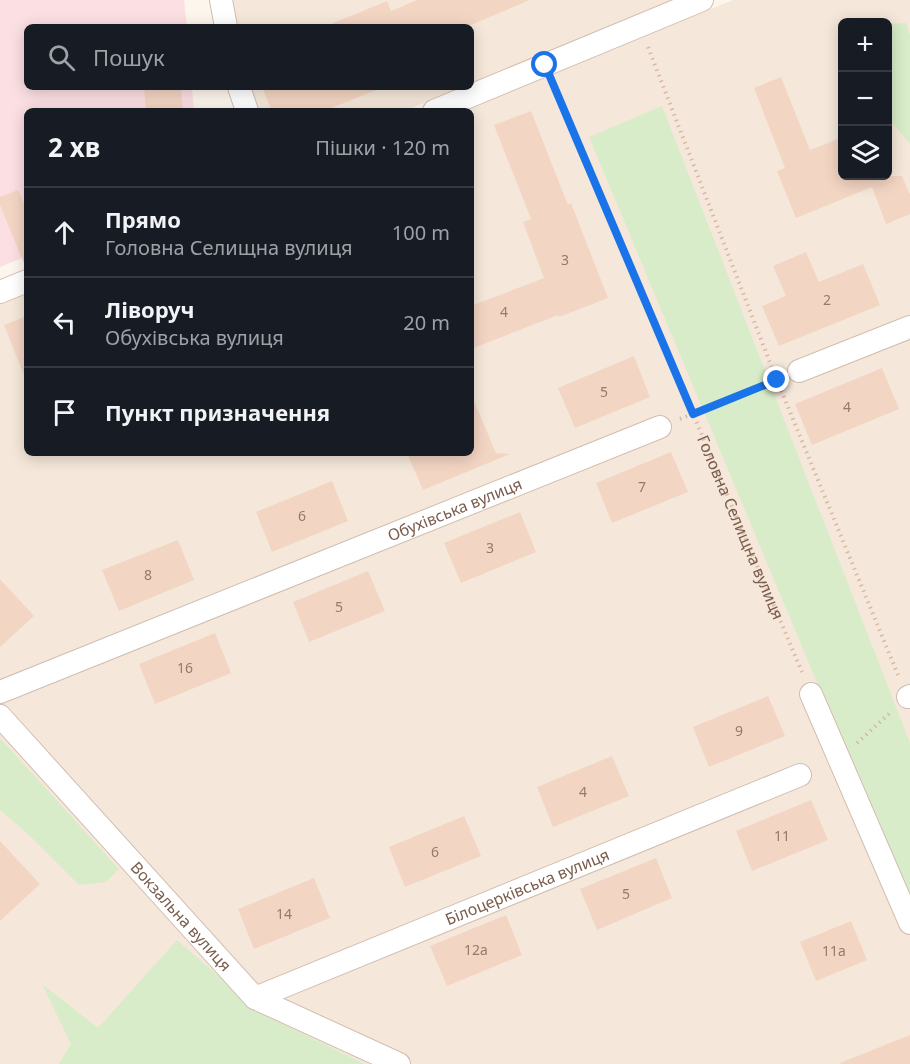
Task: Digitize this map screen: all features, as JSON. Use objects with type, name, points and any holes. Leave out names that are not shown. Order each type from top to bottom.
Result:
[{"type":"street","points":[[221,0],[225,24]]},
{"type":"street","points":[[441,108],[702,0]]},
{"type":"street","points":[[240,90],[246,108]]},
{"type":"street","points":[[0,292],[24,282]]},
{"type":"street","points":[[799,371],[910,327]]},
{"type":"street","name":"Обухівська вулиця","points":[[0,692],[660,427]]},
{"type":"street","points":[[811,694],[910,923]]},
{"type":"street","name":"Вокзальна вулиця","points":[[0,716],[255,998],[399,1064]]},
{"type":"street","name":"Білоцерківська вулиця","points":[[255,998],[800,775]]},
{"type":"path","points":[[640,26],[777,380],[909,697]]},
{"type":"path","name":"Головна Селищна вулиця","points":[[545,65],[811,694]]},
{"type":"path","points":[[660,427],[799,371]]},
{"type":"shaded area","points":[[0,0],[184,0],[187,24],[24,24],[24,90],[192,90],[194,108],[24,108],[24,257],[0,267]]},
{"type":"shaded area","points":[[221,0],[677,0],[474,83],[474,24],[225,24]]},
{"type":"shaded area","points":[[733,0],[910,0],[910,1064],[0,1064],[0,299],[24,289],[24,456],[474,456],[474,108],[468,108]]},
{"type":"shaded area","points":[[233,90],[456,90],[411,108],[236,108]]},
{"type":"green space","points":[[906,23],[910,35],[910,144],[892,123],[892,24]]},
{"type":"green space","points":[[662,106],[910,743],[910,905],[589,137]]},
{"type":"green space","points":[[0,738],[119,869],[106,882],[79,885],[0,810]]},
{"type":"green space","points":[[177,940],[262,1014],[365,1064],[59,1064],[71,1044],[42,984],[98,1028]]},
{"type":"building","points":[[417,0],[530,0],[473,24],[331,24],[387,1],[391,11]]},
{"type":"building","points":[[781,77],[810,150],[838,139],[838,180],[892,180],[892,176],[902,176],[910,195],[910,214],[886,224],[872,187],[796,218],[777,171],[785,168],[754,88]]},
{"type":"building","points":[[144,90],[181,90],[183,108],[146,108]]},
{"type":"building","points":[[263,90],[376,90],[331,108],[271,108]]},
{"type":"building","points":[[531,111],[568,205],[571,203],[608,298],[474,348],[474,305],[544,278],[523,222],[531,219],[494,125]]},
{"type":"building","points":[[18,190],[24,203],[24,263],[0,205],[0,197]]},
{"type":"building","points":[[806,252],[819,282],[863,264],[880,305],[779,346],[762,306],[786,296],[773,266]]},
{"type":"building","points":[[24,317],[24,375],[4,325]]},
{"type":"building","points":[[634,356],[650,397],[575,428],[558,388]]},
{"type":"building","points":[[882,368],[899,409],[812,445],[795,404]]},
{"type":"building","points":[[474,401],[496,453],[510,454],[423,490],[408,456],[474,456]]},
{"type":"building","points":[[671,452],[688,492],[612,523],[596,483]]},
{"type":"building","points":[[332,481],[348,521],[272,552],[256,512]]},
{"type":"building","points":[[520,512],[536,552],[461,583],[444,543]]},
{"type":"building","points":[[178,540],[194,580],[119,611],[102,570]]},
{"type":"building","points":[[368,571],[385,611],[309,642],[293,602]]},
{"type":"building","points":[[0,579],[34,616],[0,647]]},
{"type":"building","points":[[215,633],[231,673],[155,704],[139,664]]},
{"type":"building","points":[[768,696],[785,736],[709,767],[693,727]]},
{"type":"building","points":[[612,756],[629,796],[553,827],[537,787]]},
{"type":"building","points":[[811,800],[828,840],[752,871],[736,831]]},
{"type":"building","points":[[464,816],[481,856],[405,887],[389,847]]},
{"type":"building","points":[[0,841],[40,884],[0,921]]},
{"type":"building","points":[[656,858],[672,898],[597,930],[580,889]]},
{"type":"building","points":[[314,878],[330,918],[254,949],[238,909]]},
{"type":"building","points":[[506,915],[522,955],[447,986],[430,946]]},
{"type":"building","points":[[851,921],[867,960],[816,981],[800,942]]},
{"type":"building","points":[[910,1035],[910,1064],[840,1064],[840,1063]]},
{"type":"route","points":[[545,65],[693,414],[777,380]]}]
